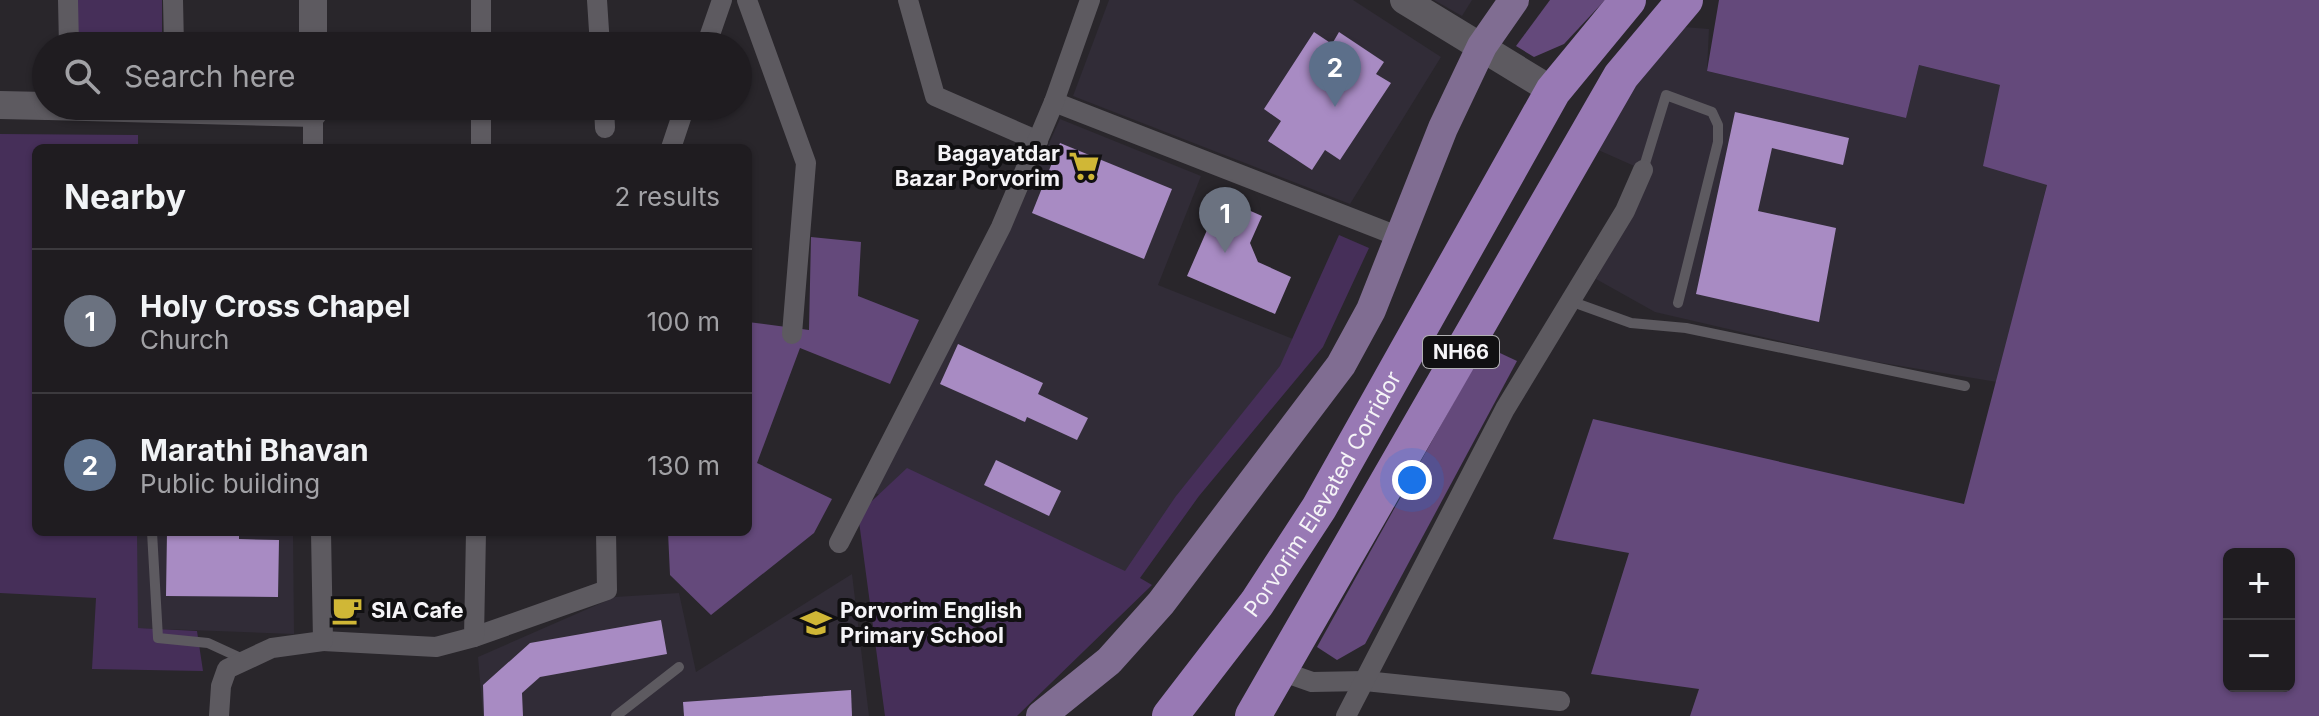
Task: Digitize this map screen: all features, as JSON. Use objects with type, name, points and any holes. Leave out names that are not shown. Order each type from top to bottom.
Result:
[{"type":"highway","name":"Porvorim Elevated Corridor","points":[[1170,716],[1257,603],[1319,508],[1553,91],[1628,0]]},
{"type":"highway","name":"NH66","points":[[1253,716],[1621,76],[1685,0]]},
{"type":"main road","points":[[1041,716],[1109,661],[1161,603],[1307,414],[1341,365],[1371,310],[1443,128],[1482,46],[1514,0]]},
{"type":"street","points":[[68,0],[69,32]]},
{"type":"street","points":[[173,0],[174,32]]},
{"type":"street","points":[[313,0],[313,32]]},
{"type":"street","points":[[481,0],[481,32]]},
{"type":"street","points":[[597,0],[599,32]]},
{"type":"street","points":[[711,32],[722,0]]},
{"type":"street","points":[[747,0],[806,163],[792,334]]},
{"type":"street","points":[[908,0],[935,96],[1038,141]]},
{"type":"street","points":[[839,543],[1001,227],[1054,102],[1090,0]]},
{"type":"street","points":[[1404,0],[1553,91]]},
{"type":"street","points":[[1054,102],[1400,237]]},
{"type":"street","points":[[0,105],[32,106]]},
{"type":"street","points":[[313,120],[313,144]]},
{"type":"street","points":[[481,120],[481,144]]},
{"type":"street","points":[[605,120],[605,128]]},
{"type":"street","points":[[672,144],[680,120]]},
{"type":"street","points":[[1346,716],[1505,409],[1625,211],[1643,170]]},
{"type":"street","points":[[321,536],[323,641]]},
{"type":"street","points":[[474,637],[476,536]]},
{"type":"street","points":[[219,716],[221,686],[227,669],[272,648],[323,641],[436,647],[474,637],[607,590],[606,536]]},
{"type":"street","points":[[1278,670],[1312,682],[1365,681],[1560,701]]},
{"type":"lane","points":[[1643,170],[1666,95],[1712,112],[1718,125],[1718,142],[1678,303]]},
{"type":"lane","points":[[1570,301],[1631,323],[1686,328],[1965,386]]},
{"type":"lane","points":[[152,536],[158,638],[208,643],[246,660]]},
{"type":"lane","points":[[616,716],[679,667]]},
{"type":"shaded area","points":[[78,0],[162,0],[162,32],[78,32]]},
{"type":"shaded area","points":[[1109,0],[1353,0],[1441,57],[1350,204],[1073,96]]},
{"type":"shaded area","points":[[1434,0],[1472,0],[1462,16]]},
{"type":"shaded area","points":[[1550,0],[1605,0],[1564,44],[1534,57],[1516,46]]},
{"type":"shaded area","points":[[1719,0],[2319,0],[2319,716],[1690,716],[1699,689],[1591,674],[1629,553],[1553,539],[1593,419],[1964,504],[2047,185],[1983,166],[2000,85],[1919,65],[1906,118],[1707,71]]},
{"type":"shaded area","points":[[1671,26],[1709,29],[1707,71],[1906,118],[1919,65],[2000,85],[2047,184],[1997,382],[1853,358],[1655,312],[1596,279],[1650,173],[1587,145]]},
{"type":"shaded area","points":[[1060,119],[1201,176],[1158,285],[1293,339],[1280,368],[1177,495],[1115,597],[873,492],[1011,227]]},
{"type":"shaded area","points":[[0,134],[138,135],[138,144],[32,144],[32,536],[137,536],[138,628],[197,631],[203,671],[92,669],[96,598],[0,593]]},
{"type":"shaded area","points":[[1339,235],[1369,248],[1323,347],[1199,496],[1140,578],[1152,585],[1017,716],[885,716],[858,514],[907,468],[1125,571],[1176,496],[1280,366]]},
{"type":"shaded area","points":[[811,237],[861,242],[858,296],[919,320],[890,384],[800,348],[757,463],[832,499],[814,533],[711,615],[670,575],[668,536],[752,536],[752,323],[809,330]]},
{"type":"shaded area","points":[[1485,346],[1517,361],[1365,644],[1337,660],[1317,647]]},
{"type":"shaded area","points":[[137,536],[293,536],[294,634],[137,628]]},
{"type":"shaded area","points":[[852,574],[869,716],[483,716],[478,657],[615,597],[679,593],[696,672]]},
{"type":"building","points":[[1314,32],[1332,44],[1339,32],[1384,62],[1376,74],[1391,83],[1340,160],[1325,150],[1312,170],[1268,141],[1281,121],[1264,109]]},
{"type":"building","points":[[1735,112],[1849,138],[1843,165],[1772,148],[1758,211],[1836,228],[1819,322],[1696,294]]},
{"type":"building","points":[[1060,143],[1172,189],[1144,259],[1032,213]]},
{"type":"building","points":[[1221,198],[1262,216],[1250,243],[1258,262],[1291,277],[1275,314],[1187,276]]},
{"type":"building","points":[[958,344],[1043,383],[1038,394],[1088,418],[1077,440],[1027,417],[1025,422],[940,384]]},
{"type":"building","points":[[996,460],[1061,491],[1049,516],[984,485]]},
{"type":"building","points":[[167,536],[239,536],[239,539],[279,540],[278,597],[166,596]]},
{"type":"building","points":[[661,620],[667,654],[540,677],[522,693],[523,716],[484,716],[483,685],[530,643]]},
{"type":"building","points":[[851,690],[852,716],[684,716],[683,702]]},
{"type":"place","name":"Marathi Bhavan","points":[[1335,107]]},
{"type":"place","name":"Bagayatdar Bazar Porvorim","points":[[1084,166]]},
{"type":"place","name":"Holy Cross Chapel","points":[[1225,253]]},
{"type":"place","name":"SIA Cafe","points":[[347,610]]},
{"type":"place","name":"Porvorim English Primary School","points":[[816,623]]}]
